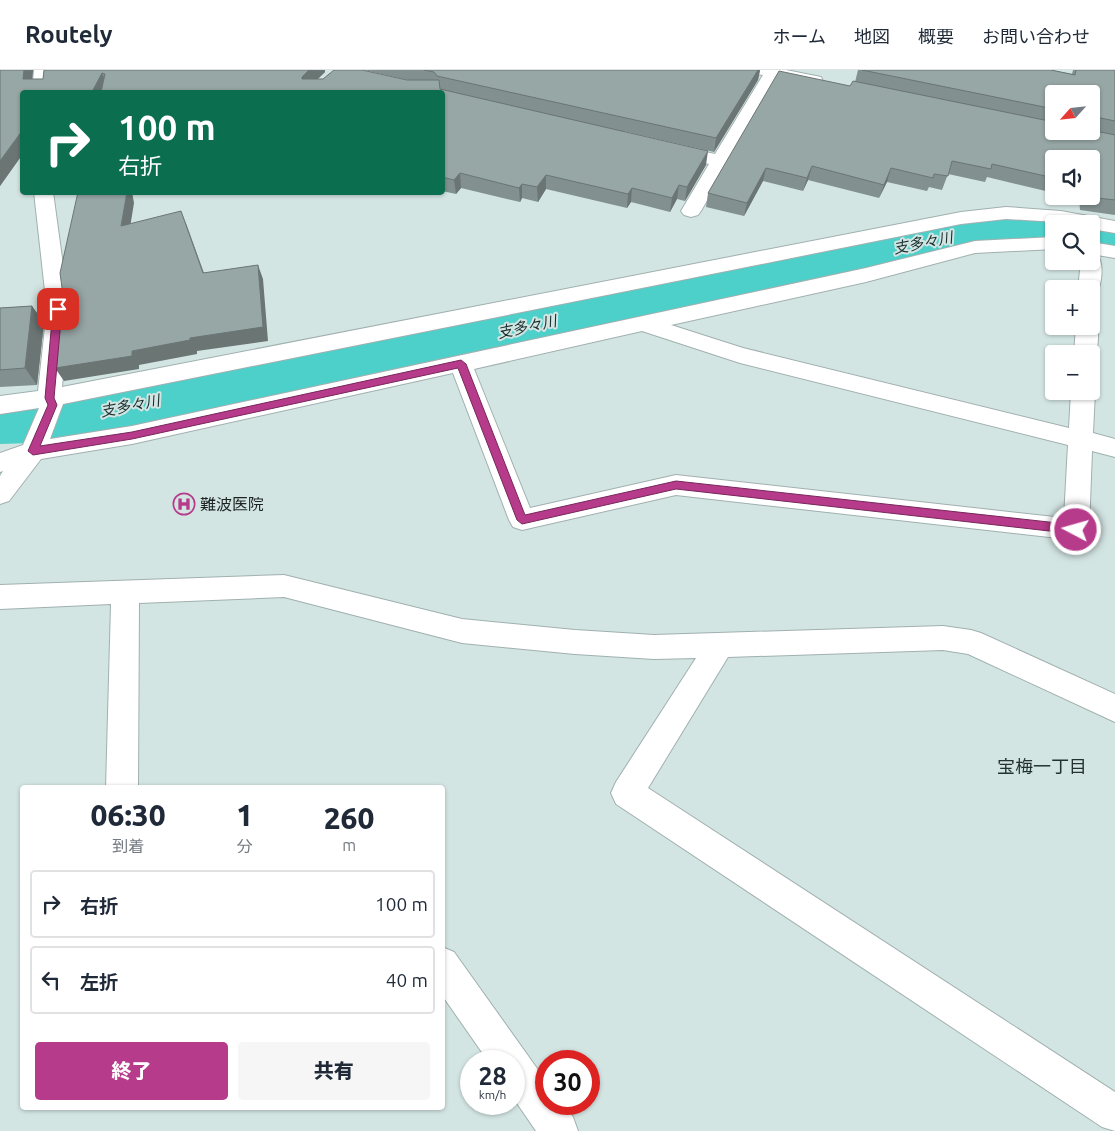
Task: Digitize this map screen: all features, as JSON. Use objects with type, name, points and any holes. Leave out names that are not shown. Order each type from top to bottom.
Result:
[{"type":"street","points":[[41,90],[42,70]]},
{"type":"street","points":[[691,211],[721,161],[770,71],[831,84]]},
{"type":"street","points":[[654,145],[721,161]]},
{"type":"street","points":[[0,494],[35,447],[51,401],[58,309],[43,195]]},
{"type":"street","points":[[0,405],[51,401],[961,218],[1006,213],[1061,217],[1115,227]]},
{"type":"street","points":[[0,452],[132,435],[866,275],[975,247],[1045,243]]},
{"type":"street","points":[[1100,250],[1115,252]]},
{"type":"street","points":[[643,324],[740,355],[1115,448]]},
{"type":"street","points":[[461,364],[522,520],[676,485],[1076,530],[1082,400]]},
{"type":"street","points":[[0,463],[35,447]]},
{"type":"street","points":[[0,598],[284,586],[462,630],[654,647],[943,638],[971,642],[1115,708]]},
{"type":"street","points":[[122,785],[124,592]]},
{"type":"street","points":[[721,644],[626,793],[1115,1114]]},
{"type":"street","points":[[445,968],[502,1050]]},
{"type":"street","points":[[525,1083],[558,1131]]},
{"type":"building","points":[[0,70],[24,70],[23,79],[43,79],[44,70],[309,70],[302,79],[323,79],[334,70],[362,70],[407,80],[439,80],[440,89],[444,90],[101,90],[105,74],[102,73],[93,90],[20,90],[20,134],[0,161]]},
{"type":"building","points":[[424,70],[758,70],[716,138],[437,76],[434,72]]},
{"type":"building","points":[[862,70],[1051,70],[1075,75],[1076,70],[1115,70],[1115,121],[1100,118],[1100,85],[1045,85],[1045,107]]},
{"type":"building","points":[[779,71],[850,86],[853,81],[1045,120],[1045,140],[1100,140],[1100,132],[1115,135],[1115,200],[1100,198],[1100,150],[1045,150],[1045,176],[992,164],[991,169],[952,161],[948,176],[934,174],[933,178],[891,168],[884,185],[812,166],[807,178],[766,168],[747,203],[708,193]]},
{"type":"building","points":[[445,90],[708,151],[687,187],[679,185],[672,198],[632,188],[628,194],[546,175],[537,187],[522,184],[519,188],[460,173],[454,180],[445,178]]},
{"type":"building","points":[[77,195],[126,195],[121,226],[181,211],[203,273],[258,265],[263,327],[190,338],[190,340],[132,351],[132,356],[55,368],[63,295],[60,273]]},
{"type":"building","points":[[32,306],[25,368],[0,370],[0,308]]},
{"type":"waterway","name":"支多々川","points":[[0,421],[63,419],[417,350],[952,236],[1045,228]]},
{"type":"waterway","name":"支多々川","points":[[1100,236],[1115,238]]},
{"type":"place","name":"難波医院","points":[[184,504]]},
{"type":"district","name":"宝梅一丁目","points":[[1042,767]]},
{"type":"route","points":[[58,309],[49,398],[52,405],[33,451],[132,435],[461,364],[522,520],[676,485],[1076,530]]}]
